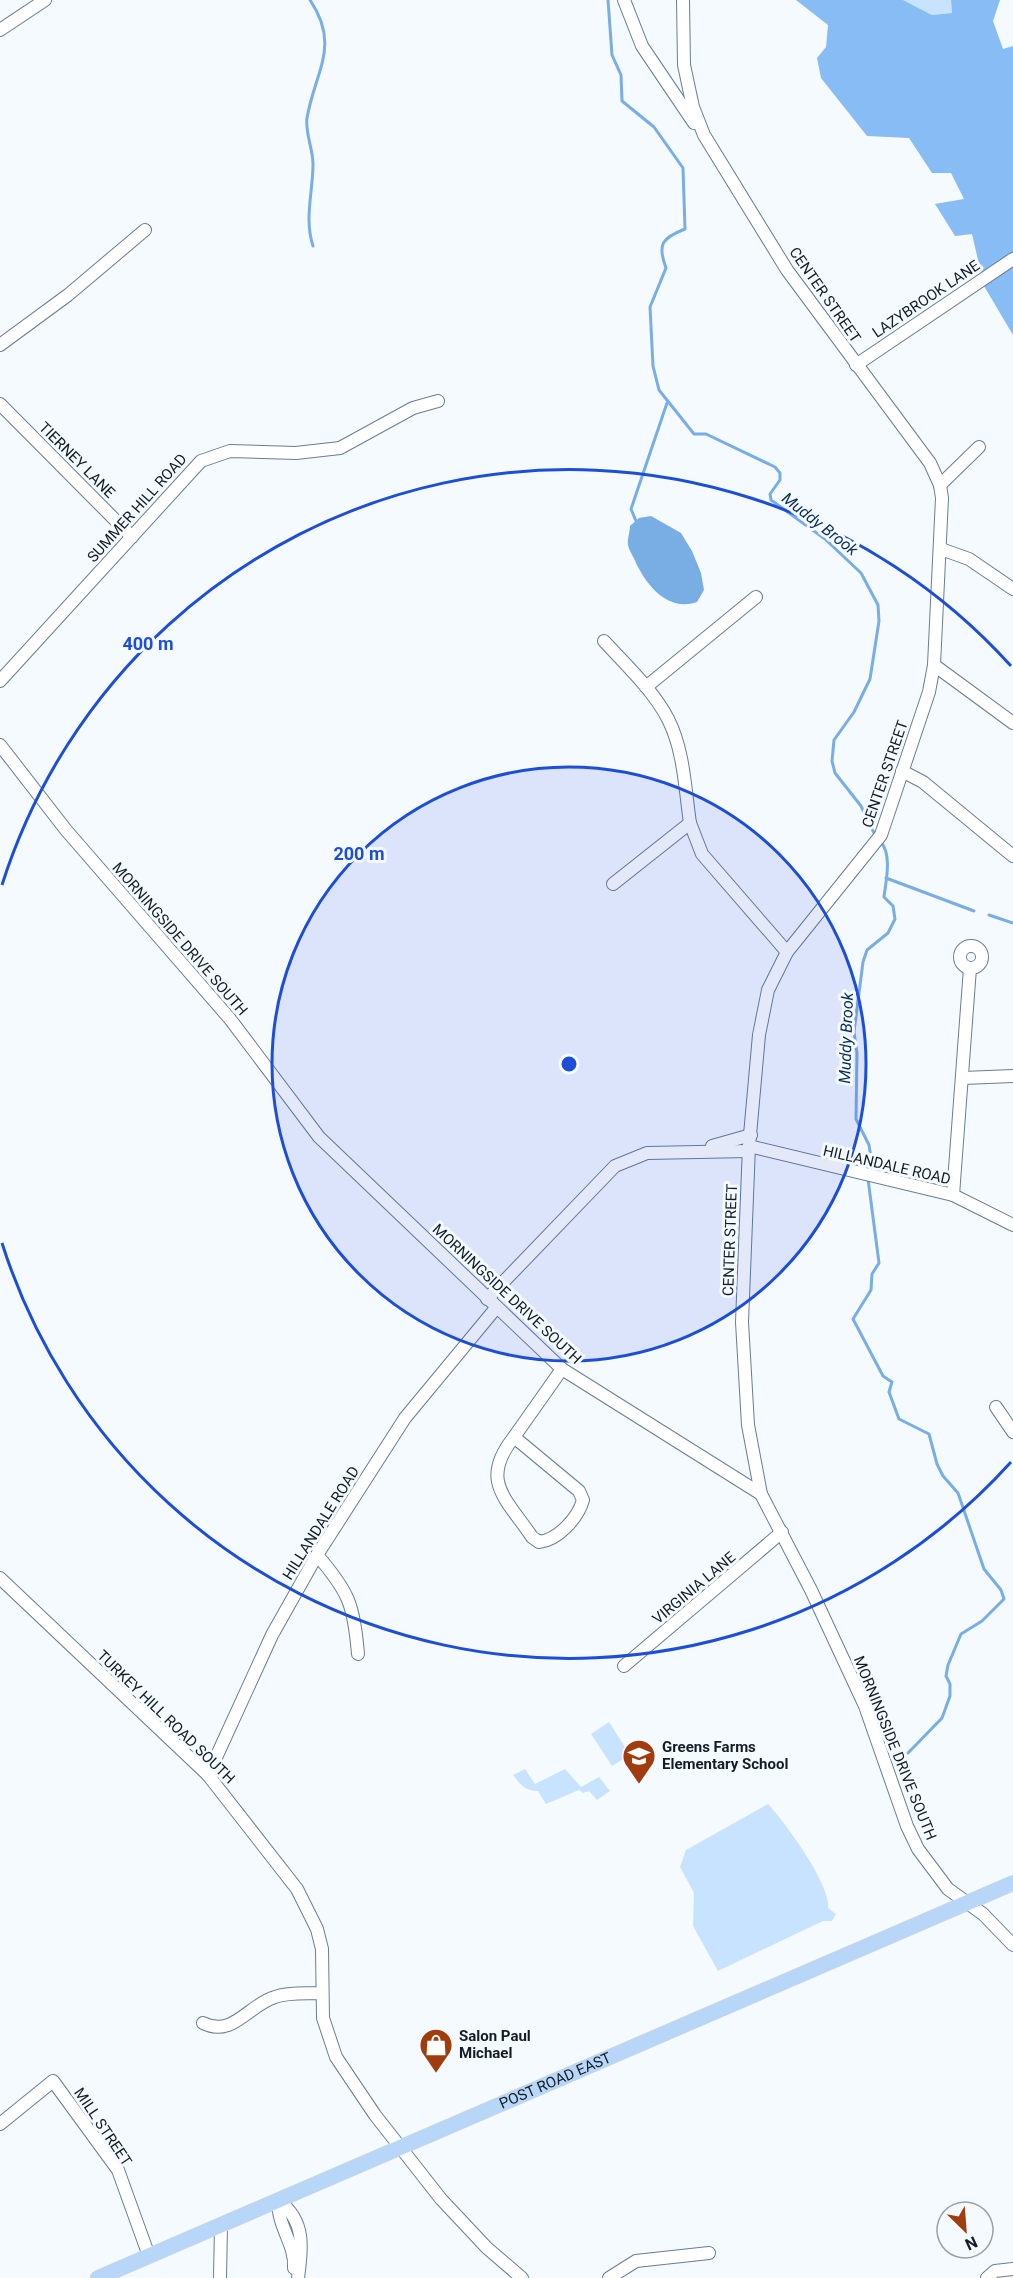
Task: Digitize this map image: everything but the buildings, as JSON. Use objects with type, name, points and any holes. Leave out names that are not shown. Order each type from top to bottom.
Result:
[{"type":"main road","name":"POST ROAD EAST","points":[[98,2278],[1013,1883]]},
{"type":"street","points":[[0,30],[45,0]]},
{"type":"street","name":"CENTER STREET","points":[[624,0],[642,46],[704,135],[787,270],[930,463],[940,485],[941,549],[934,665],[929,692],[878,839],[787,952],[768,990],[759,1035],[750,1144],[742,1322],[748,1425],[761,1494]]},
{"type":"street","name":"CENTER STREET","points":[[683,0],[684,65],[693,107],[704,135]]},
{"type":"street","points":[[0,345],[68,295],[144,230]]},
{"type":"street","name":"LAZYBROOK LANE","points":[[856,365],[1013,259]]},
{"type":"street","name":"SUMMER HILL ROAD","points":[[0,681],[201,461],[230,451],[296,453],[340,448],[413,408],[438,401]]},
{"type":"street","name":"TIERNEY LANE","points":[[0,404],[132,537]]},
{"type":"street","points":[[940,485],[979,447]]},
{"type":"street","points":[[941,549],[969,559],[1013,589]]},
{"type":"street","points":[[646,687],[756,597]]},
{"type":"street","points":[[604,641],[646,687],[668,719],[680,753],[690,823],[702,854],[787,952]]},
{"type":"street","points":[[934,665],[1013,723]]},
{"type":"street","name":"MORNINGSIDE DRIVE SOUTH","points":[[0,744],[66,830],[230,1019],[320,1137],[562,1369],[761,1494],[865,1706],[913,1839],[939,1879],[966,1903],[983,1914],[1013,1944]]},
{"type":"street","points":[[902,771],[923,782],[1013,856]]},
{"type":"street","points":[[613,884],[690,823]]},
{"type":"street","points":[[953,1195],[970,969]]},
{"type":"street","points":[[963,1078],[1013,1076]]},
{"type":"street","name":"HILLANDALE ROAD","points":[[487,1299],[615,1166],[647,1153],[750,1144],[859,1174],[953,1195],[1013,1225]]},
{"type":"street","name":"HILLANDALE ROAD","points":[[208,1775],[272,1635],[317,1555],[405,1418],[496,1308]]},
{"type":"street","points":[[514,1437],[579,1491],[583,1500],[573,1519],[548,1541],[539,1542],[532,1537],[497,1485],[497,1463],[514,1437],[562,1369]]},
{"type":"street","points":[[996,1407],[1013,1432]]},
{"type":"street","name":"VIRGINIA LANE","points":[[624,1666],[782,1533]]},
{"type":"street","points":[[317,1555],[344,1587],[356,1624],[358,1654]]},
{"type":"street","name":"TURKEY HILL ROAD SOUTH","points":[[0,1578],[208,1775],[290,1880],[310,1910],[322,1949],[325,2029],[336,2057],[375,2115],[459,2218],[487,2248],[522,2278]]},
{"type":"street","points":[[204,2024],[215,2029],[228,2026],[261,2002],[277,1996],[322,1993]]},
{"type":"street","name":"MILL STREET","points":[[0,2124],[53,2081],[118,2170],[149,2256]]},
{"type":"street","points":[[279,2201],[280,2220],[295,2260],[293,2278]]},
{"type":"street","points":[[279,2201],[290,2210],[303,2242],[298,2278]]},
{"type":"street","points":[[220,2278],[221,2226]]},
{"type":"street","points":[[609,2278],[636,2261],[709,2253]]},
{"type":"street","points":[[987,2278],[995,2271],[1013,2269]]},
{"type":"shaded area","points":[[796,0],[903,0],[932,15],[952,13],[951,0],[1000,0],[993,21],[1003,49],[1013,46],[1013,335],[984,286],[972,234],[955,236],[935,204],[964,199],[951,173],[932,173],[909,138],[867,136],[821,78],[817,58],[826,47],[828,25]]},
{"type":"shaded area","points":[[903,0],[951,0],[952,13],[932,15]]},
{"type":"shaded area","points":[[651,516],[681,533],[692,551],[701,573],[704,590],[697,602],[677,603],[660,595],[646,580],[630,552],[628,541],[630,526],[639,518]]},
{"type":"shaded area","points":[[609,1722],[630,1755],[612,1766],[591,1734]]},
{"type":"shaded area","points":[[525,1769],[535,1784],[565,1769],[581,1787],[599,1777],[610,1791],[597,1800],[589,1791],[583,1793],[579,1790],[546,1804],[538,1791],[524,1787],[513,1775]]},
{"type":"shaded area","points":[[768,1804],[806,1854],[823,1885],[828,1908],[836,1914],[832,1921],[823,1921],[718,1971],[693,1926],[694,1893],[680,1867],[686,1850]]},
{"type":"waterway","points":[[310,0],[319,16],[324,31],[325,45],[307,118],[313,164],[309,216],[313,246]]},
{"type":"waterway","name":"Muddy Brook","points":[[608,0],[612,55],[621,75],[622,101],[654,127],[683,168],[685,229],[667,239],[662,247],[666,268],[650,307],[653,366],[659,390],[694,434],[706,434],[775,467],[780,473],[780,480],[770,494],[771,500],[825,539],[861,573],[878,605],[879,621],[870,679],[854,712],[834,740],[832,761],[835,773],[861,806],[876,837]]},
{"type":"waterway","points":[[636,521],[631,509],[667,403]]},
{"type":"waterway","name":"Muddy Brook","points":[[868,1172],[871,1158],[869,1145],[856,1119],[857,1053],[854,1032],[863,962],[867,950],[888,933],[895,919],[893,906],[884,897],[887,861],[881,842]]},
{"type":"waterway","points":[[886,878],[974,911]]},
{"type":"waterway","points":[[989,915],[1013,923]]},
{"type":"waterway","name":"Muddy Brook","points":[[868,1179],[879,1263],[872,1274],[871,1290],[853,1319],[883,1376],[892,1382],[889,1392],[899,1419],[929,1434],[937,1464],[943,1476],[958,1493],[984,1569],[1001,1590],[1004,1599],[982,1621],[961,1634],[948,1665],[946,1676],[950,1684],[950,1696],[942,1718],[908,1753]]},
{"type":"place","name":"Greens Farms Elementary School","points":[[639,1785]]},
{"type":"place","name":"Salon Paul Michael","points":[[436,2074]]}]
